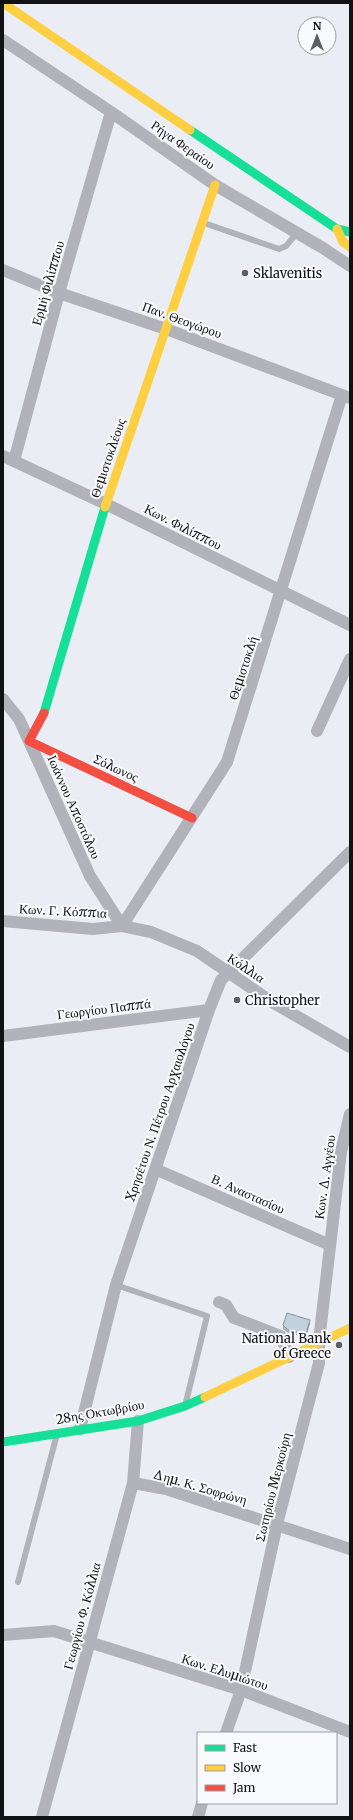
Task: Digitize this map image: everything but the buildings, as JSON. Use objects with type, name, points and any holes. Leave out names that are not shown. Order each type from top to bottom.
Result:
[{"type":"street","name":"Ρήγα Φεραίου","points":[[3,3],[337,229],[350,232]]},
{"type":"street","name":"Ρήγα Φεραίου","points":[[3,40],[215,184],[323,248],[350,266]]},
{"type":"street","name":"Ερμή Φιλίππου","points":[[8,459],[59,293],[111,112]]},
{"type":"street","name":"Θεμιστοκλέους","points":[[29,741],[45,710],[106,504],[215,184]]},
{"type":"street","name":"Ρήγα Φεραίου","points":[[337,229],[343,242],[350,247]]},
{"type":"street","points":[[323,248],[337,229]]},
{"type":"street","name":"Παν. Θεογώρου","points":[[3,270],[59,293],[166,329],[346,397]]},
{"type":"street","name":"Θεμιστοκλή","points":[[122,926],[227,762],[346,397]]},
{"type":"street","name":"Κων. Φιλίππου","points":[[8,459],[106,504],[350,625]]},
{"type":"street","points":[[317,731],[350,659]]},
{"type":"street","name":"Ιωάννου Αποστόλου","points":[[3,699],[19,719],[90,876],[122,926]]},
{"type":"street","name":"Σόλωνος","points":[[29,741],[192,818]]},
{"type":"street","name":"Χρησέτου Ν. Πέτρου Αρχαιολόγου","points":[[80,1429],[116,1285],[209,1010],[221,980],[350,852]]},
{"type":"street","name":"Κων. Γ. Κόππια","points":[[3,921],[93,929],[122,926]]},
{"type":"street","name":"Κόλλια","points":[[122,926],[152,932],[197,951],[272,1002],[350,1047]]},
{"type":"street","name":"Γεωργίου Παππά","points":[[3,1036],[209,1010]]},
{"type":"street","name":"Κων. Δ. Αγγέου","points":[[330,1245],[341,1152],[350,1114]]},
{"type":"street","name":"Β. Αναστασίου","points":[[155,1169],[330,1245]]},
{"type":"street","name":"Σωτηρίου Μερκούρη","points":[[226,1732],[241,1690],[277,1524],[319,1362],[319,1341],[330,1245]]},
{"type":"street","points":[[219,1302],[226,1305],[234,1318],[281,1336],[289,1357]]},
{"type":"street","name":"28ης Οκτωβρίου","points":[[3,1442],[138,1421],[185,1406],[289,1357],[319,1341],[350,1328]]},
{"type":"street","name":"Γεωργίου Φ. Κόλλια","points":[[42,1817],[133,1484],[138,1421]]},
{"type":"street","name":"Δημ. Κ. Σοφρώνη","points":[[133,1484],[166,1489],[350,1549]]},
{"type":"street","name":"Κων. Ελυμιώτου","points":[[3,1636],[54,1631],[241,1690],[350,1732]]},
{"type":"street","points":[[198,1817],[202,1804]]},
{"type":"lane","points":[[202,223],[278,249],[286,246],[297,233]]},
{"type":"lane","points":[[116,1285],[207,1316],[185,1406]]},
{"type":"lane","points":[[18,1582],[58,1433]]},
{"type":"traffic: fast","points":[[190,130],[337,229],[350,232]]},
{"type":"traffic: fast","points":[[44,713],[105,507]]},
{"type":"traffic: fast","points":[[3,1442],[138,1421],[185,1406],[205,1397]]},
{"type":"traffic: slow","points":[[3,3],[190,130]]},
{"type":"traffic: slow","points":[[105,507],[215,185]]},
{"type":"traffic: slow","points":[[337,229],[343,242],[350,247]]},
{"type":"traffic: slow","points":[[205,1397],[350,1328]]},
{"type":"traffic: jam","points":[[44,713],[29,741],[192,818]]},
{"type":"place","name":"Sklavenitis","points":[[245,273]]},
{"type":"place","name":"Christopher","points":[[237,1000]]},
{"type":"place","name":"National Bank of Greece","points":[[339,1345]]}]
